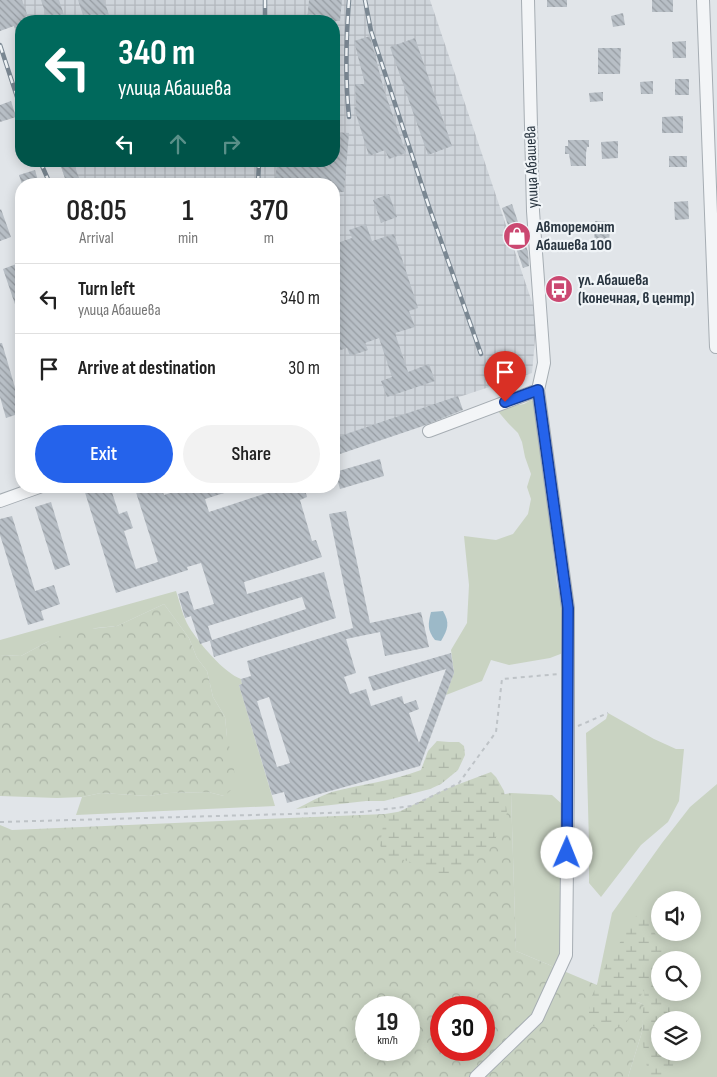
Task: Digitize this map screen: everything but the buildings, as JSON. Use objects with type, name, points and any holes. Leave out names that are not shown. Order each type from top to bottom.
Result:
[{"type":"street","name":"улица Абашева","points":[[528,0],[533,211],[544,363],[538,390]]},
{"type":"street","points":[[703,0],[716,347]]},
{"type":"street","points":[[429,431],[538,390],[568,608],[566,955],[537,1018],[476,1077]]},
{"type":"street","points":[[0,501],[22,493]]},
{"type":"path","points":[[0,822],[361,812],[412,806],[460,783],[496,732],[502,679],[567,673]]},
{"type":"path","points":[[568,731],[608,712]]},
{"type":"shaded area","points":[[5,0],[430,0],[537,317],[532,373],[340,436],[340,178],[65,178],[61,167],[340,167],[340,15],[15,15],[15,29]]},
{"type":"green space","points":[[531,400],[536,403],[557,585],[564,614],[563,653],[550,658],[509,665],[491,660],[482,681],[446,695],[454,673],[451,650],[467,623],[469,585],[464,536],[496,540],[513,534],[528,514],[531,499],[527,487],[531,474],[522,442],[518,433],[496,409],[524,404]]},
{"type":"green space","points":[[176,591],[185,619],[193,634],[227,671],[241,679],[242,684],[239,685],[275,806],[76,815],[82,797],[101,793],[149,796],[169,793],[208,792],[224,796],[227,737],[225,717],[213,697],[207,671],[197,658],[189,638],[164,604],[117,626],[96,628],[47,642],[21,656],[0,655],[0,640]]},
{"type":"green space","points":[[164,604],[189,638],[197,658],[207,671],[213,697],[225,717],[236,786],[224,796],[208,792],[169,793],[149,796],[101,793],[82,797],[57,798],[0,796],[0,655],[21,656],[71,631],[117,626]]},
{"type":"green space","points":[[608,713],[654,739],[676,749],[684,749],[679,801],[668,822],[641,845],[601,897],[589,883],[586,733],[606,719]]},
{"type":"green space","points":[[437,741],[459,742],[464,746],[465,755],[458,770],[441,784],[430,789],[384,801],[366,801],[296,809],[332,792],[399,777],[421,770],[428,751]]},
{"type":"green space","points":[[491,772],[504,791],[507,813],[494,842],[476,860],[456,875],[436,879],[413,863],[401,859],[386,858],[380,845],[384,819],[446,789]]},
{"type":"green space","points":[[717,784],[717,1077],[628,1077],[642,1032],[647,1006],[597,985],[612,913],[690,807]]},
{"type":"green space","points":[[511,793],[552,795],[563,805],[567,892],[559,969],[516,951]]},
{"type":"green space","points":[[511,793],[516,951],[647,1006],[642,1023],[642,1032],[628,1077],[0,1077],[0,825],[12,830],[385,814]]},
{"type":"green space","points":[[640,910],[651,927],[651,941],[660,941],[666,951],[651,951],[651,1001],[673,1001],[675,1011],[651,1011],[651,1061],[674,1061],[670,1077],[650,1077],[644,1056],[642,1023],[645,988],[625,1025],[605,1031],[588,1024],[590,1000],[606,965]]},
{"type":"water","points":[[443,611],[447,619],[447,629],[441,641],[435,640],[429,627],[431,612]]},
{"type":"railway","points":[[265,0],[265,15]]},
{"type":"railway","points":[[349,0],[346,58],[349,117]]},
{"type":"railway","points":[[365,0],[371,31],[429,207],[481,354]]},
{"type":"railway","points":[[0,45],[15,91]]},
{"type":"railway","points":[[43,167],[47,178]]},
{"type":"railway","points":[[258,178],[259,167]]},
{"type":"place","name":"Авторемонт Абашева 100","points":[[517,236]]},
{"type":"place","name":"ул. Абашева (конечная, в центр)","points":[[559,289]]},
{"type":"route","points":[[505,402],[538,390],[568,608],[567,853]]}]
